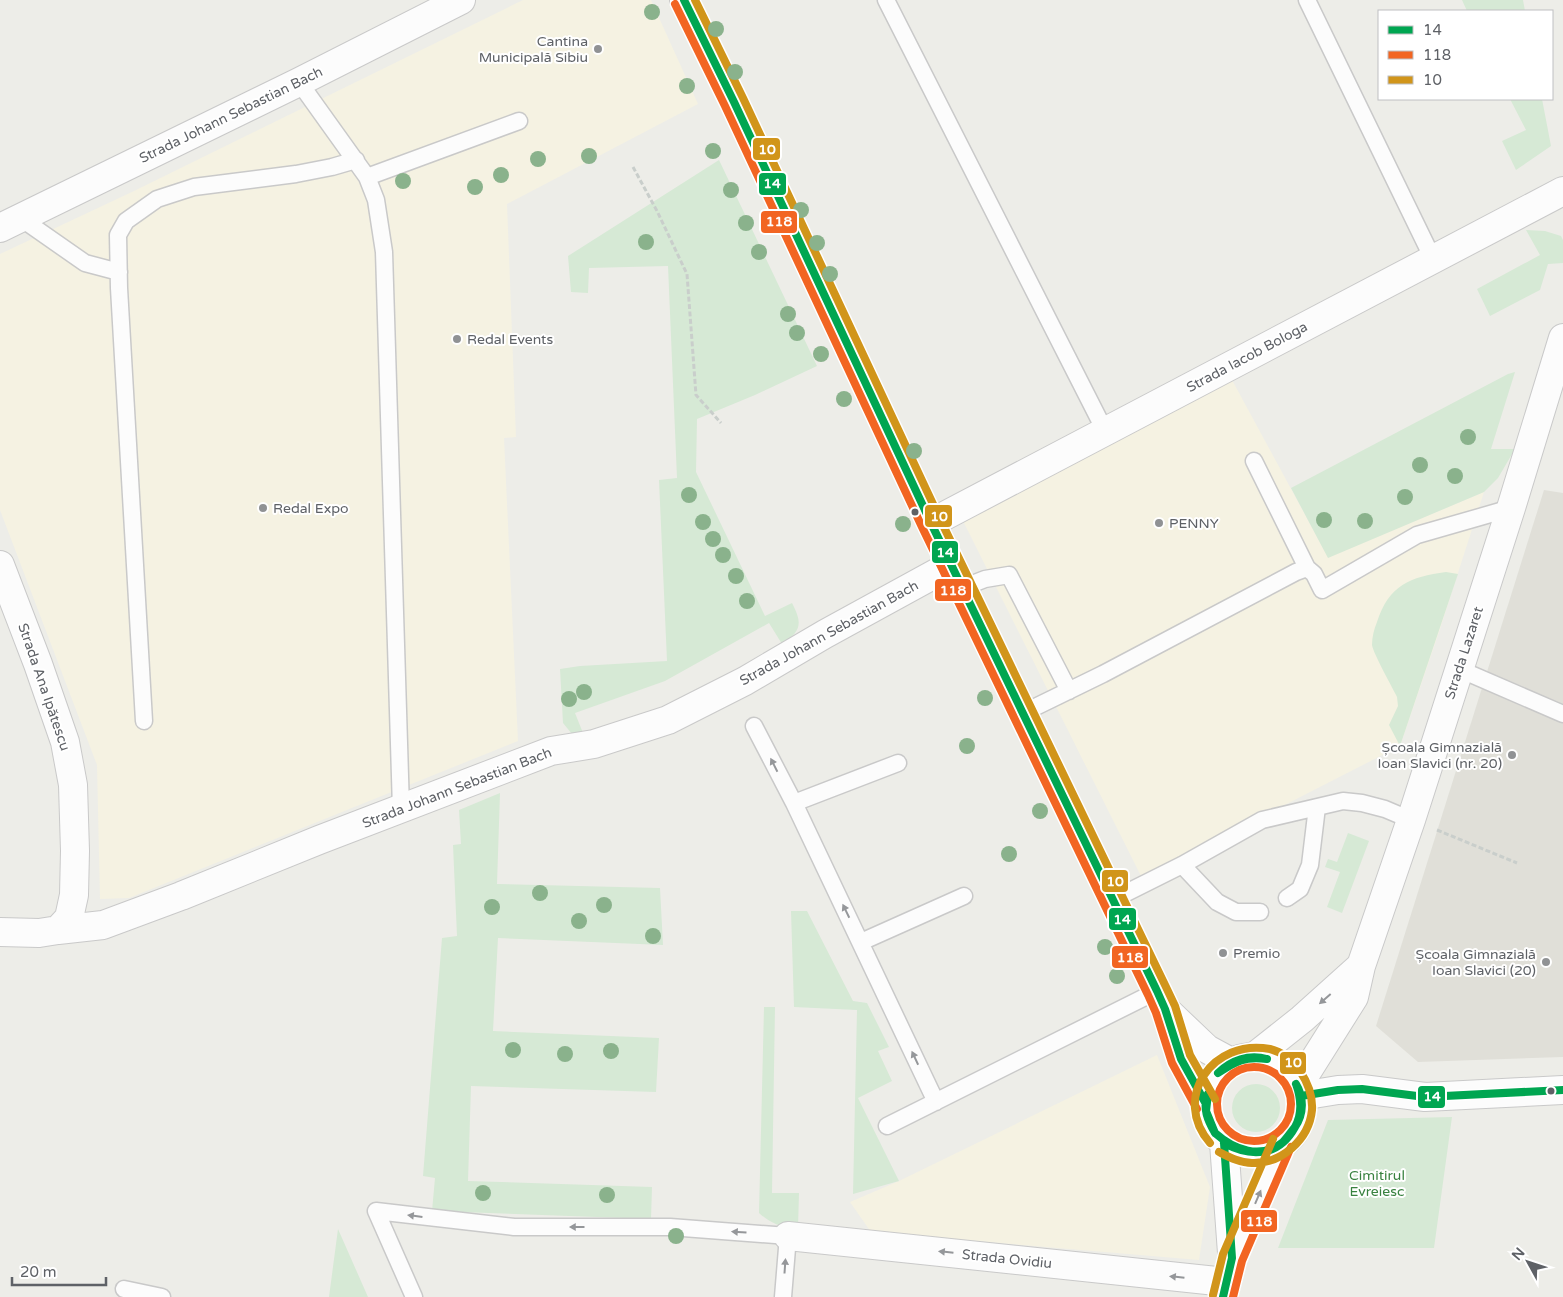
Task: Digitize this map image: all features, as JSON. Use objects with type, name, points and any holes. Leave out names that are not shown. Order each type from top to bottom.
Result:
[{"type":"street","name":"Strada Johann Sebastian Bach","points":[[11,224],[461,0]]},
{"type":"street","points":[[684,0],[738,111],[930,523],[1114,899],[1161,1000],[1180,1059],[1206,1104]]},
{"type":"street","name":"Strada Iacob Bologa","points":[[930,523],[1563,190]]},
{"type":"street","name":"Strada Lazaret","points":[[1300,1091],[1354,997],[1361,966],[1411,820],[1511,508],[1563,338]]},
{"type":"street","name":"Strada Ana Ipătescu","points":[[0,565],[38,664],[62,734],[73,785],[76,851],[74,895],[69,918],[58,930]]},
{"type":"street","name":"Strada Johann Sebastian Bach","points":[[58,930],[103,925],[551,752],[594,744],[668,720],[745,681],[825,634],[957,576]]},
{"type":"street","points":[[0,932],[58,930]]},
{"type":"street","name":"Strada Lazaret","points":[[1242,1060],[1302,1019],[1361,966]]},
{"type":"street","points":[[1161,1000],[1207,1048],[1242,1060],[1268,1059],[1280,1064],[1291,1074],[1300,1091],[1302,1109],[1299,1122],[1292,1134],[1282,1143],[1268,1150],[1253,1153],[1238,1150],[1224,1143],[1211,1126],[1207,1116],[1206,1104],[1213,1080],[1221,1070],[1242,1060]]},
{"type":"street","points":[[1300,1091],[1362,1089],[1425,1097],[1563,1090]]},
{"type":"street","points":[[1224,1143],[1227,1279]]},
{"type":"street","points":[[1227,1279],[1282,1143]]},
{"type":"street","name":"Strada Ovidiu","points":[[788,1236],[1227,1279]]},
{"type":"lane","points":[[886,0],[1105,431]]},
{"type":"lane","points":[[1308,0],[1433,259]]},
{"type":"lane","points":[[299,82],[367,177],[376,200],[384,252],[401,809]]},
{"type":"lane","points":[[367,177],[519,121]]},
{"type":"lane","points":[[144,721],[118,235],[126,221],[157,199],[194,187],[296,174],[356,160]]},
{"type":"lane","points":[[11,224],[85,263],[119,272]]},
{"type":"lane","points":[[1254,461],[1307,568],[1314,574],[1322,590],[1417,535],[1511,508]]},
{"type":"lane","points":[[1023,714],[1307,568]]},
{"type":"lane","points":[[957,576],[985,579],[1009,574],[1069,691]]},
{"type":"lane","points":[[1459,669],[1563,714]]},
{"type":"lane","points":[[754,726],[794,803],[936,1102]]},
{"type":"lane","points":[[794,803],[898,763]]},
{"type":"lane","points":[[1114,899],[1182,865],[1262,820],[1343,802],[1362,803],[1385,809],[1411,820]]},
{"type":"lane","points":[[1287,898],[1300,889],[1310,865],[1317,807]]},
{"type":"lane","points":[[1182,865],[1217,902],[1236,912],[1260,912]]},
{"type":"lane","points":[[861,942],[964,896]]},
{"type":"lane","points":[[888,1126],[936,1102],[1161,1000]]},
{"type":"lane","points":[[414,1297],[376,1211],[514,1227],[670,1226],[788,1236],[783,1297]]},
{"type":"lane","points":[[124,1289],[162,1297]]},
{"type":"path","points":[[633,166],[687,274],[696,395],[721,423]]},
{"type":"path","points":[[1411,820],[1517,863]]},
{"type":"shaded area","points":[[523,0],[651,0],[698,104],[507,204],[516,437],[504,438],[518,741],[129,898],[100,899],[97,765],[0,510],[0,254],[134,191]]},
{"type":"shaded area","points":[[1232,380],[1328,557],[1484,492],[1400,746],[1142,878],[962,519]]},
{"type":"shaded area","name":"Școala Gimnazială Ioan Slavici (nr. 20)","points":[[1544,490],[1563,493],[1563,1057],[1418,1062],[1376,1026]]},
{"type":"shaded area","points":[[1157,1055],[1210,1187],[1199,1260],[871,1232],[850,1202],[899,1181]]},
{"type":"green space","points":[[1462,0],[1523,0],[1525,10],[1467,10]]},
{"type":"green space","points":[[1511,100],[1542,100],[1551,146],[1516,170],[1502,141],[1526,130]]},
{"type":"green space","points":[[719,160],[817,366],[697,419],[696,472],[765,616],[792,603],[799,622],[793,635],[782,644],[769,623],[665,681],[575,713],[585,738],[572,734],[563,723],[560,669],[580,666],[667,661],[659,480],[677,478],[668,266],[589,268],[588,293],[571,292],[568,256]]},
{"type":"green space","points":[[1526,230],[1545,231],[1561,236],[1563,240],[1563,263],[1548,264],[1540,290],[1490,316],[1477,289],[1540,255]]},
{"type":"green space","points":[[1515,372],[1491,449],[1515,449],[1498,478],[1484,492],[1328,558],[1291,488]]},
{"type":"green space","points":[[1446,572],[1458,574],[1400,746],[1389,725],[1398,706],[1397,697],[1373,649],[1374,630],[1388,599],[1402,585],[1422,577]]},
{"type":"green space","points":[[500,793],[497,884],[660,888],[663,945],[498,938],[493,1031],[659,1038],[656,1092],[471,1086],[468,1181],[652,1187],[651,1219],[432,1211],[435,1178],[423,1176],[442,938],[457,936],[453,845],[461,844],[459,810]]},
{"type":"green space","points":[[1348,833],[1369,841],[1342,913],[1327,907],[1340,872],[1325,867],[1328,859],[1337,862]]},
{"type":"green space","points":[[791,911],[807,911],[853,1001],[867,1003],[889,1047],[878,1051],[892,1081],[858,1098],[899,1181],[853,1194],[857,1010],[794,1007]]},
{"type":"green space","points":[[764,1007],[775,1007],[772,1193],[799,1193],[798,1228],[777,1225],[759,1213]]},
{"type":"green space","points":[[1251,1084],[1261,1084],[1273,1091],[1280,1103],[1280,1113],[1273,1125],[1261,1132],[1251,1132],[1243,1128],[1236,1121],[1232,1113],[1232,1103],[1236,1095],[1243,1088]]},
{"type":"green space","name":"Cimitirul Evreiesc","points":[[1452,1117],[1434,1248],[1278,1248],[1328,1120]]},
{"type":"green space","points":[[338,1229],[368,1297],[329,1297]]},
{"type":"transit line","name":"14","points":[[684,0],[734,102],[931,523],[1157,991],[1165,1009],[1181,1059],[1206,1104]]},
{"type":"transit line","name":"10","points":[[695,0],[743,98],[940,519],[1175,1006],[1190,1055],[1215,1099]]},
{"type":"transit line","name":"118","points":[[675,4],[725,106],[922,527],[1148,995],[1156,1013],[1172,1063],[1197,1109]]},
{"type":"transit line","name":"10","points":[[1210,1143],[1199,1126],[1195,1108],[1197,1091],[1204,1075],[1216,1062],[1231,1053],[1249,1048],[1270,1049],[1287,1057],[1300,1071],[1311,1094],[1312,1110],[1310,1121],[1299,1140],[1283,1155],[1263,1162],[1243,1162],[1219,1152]]},
{"type":"transit line","name":"14","points":[[1218,1073],[1223,1068],[1241,1059],[1254,1057],[1267,1059]]},
{"type":"transit line","name":"14","points":[[1218,1073],[1241,1060],[1253,1058],[1267,1059]]},
{"type":"transit line","name":"118","points":[[1254,1067],[1268,1070],[1280,1078],[1288,1090],[1291,1104],[1288,1118],[1280,1130],[1268,1138],[1254,1141],[1240,1138],[1228,1130],[1220,1118],[1217,1104],[1220,1090],[1228,1078],[1240,1070],[1254,1067]]},
{"type":"transit line","name":"14","points":[[1295,1127],[1298,1122],[1300,1106],[1296,1084]]},
{"type":"transit line","name":"14","points":[[1295,1127],[1300,1117],[1302,1106],[1302,1100],[1296,1084]]},
{"type":"transit line","name":"14","points":[[1301,1096],[1338,1090],[1362,1089],[1425,1097],[1563,1090]]},
{"type":"transit line","name":"14","points":[[1208,1094],[1206,1111],[1215,1133]]},
{"type":"transit line","name":"14","points":[[1208,1094],[1206,1109],[1208,1119],[1215,1133]]},
{"type":"transit line","name":"14","points":[[1215,1133],[1239,1148],[1257,1152],[1266,1151],[1283,1142],[1295,1127]]},
{"type":"transit line","name":"14","points":[[1224,1143],[1245,1151],[1264,1152],[1281,1144],[1289,1137],[1295,1127]]},
{"type":"transit line","name":"10","points":[[1213,1295],[1223,1254],[1273,1139]]},
{"type":"transit line","name":"14","points":[[1223,1297],[1232,1258],[1224,1143]]},
{"type":"transit line","name":"118","points":[[1233,1297],[1242,1261],[1291,1147]]},
{"type":"place","name":"Cantina Municipală Sibiu","points":[[598,49]]},
{"type":"place","name":"Redal Events","points":[[457,339]]},
{"type":"place","name":"Redal Expo","points":[[263,508]]},
{"type":"place","name":"PENNY","points":[[1159,523]]},
{"type":"place","name":"Școala Gimnazială Ioan Slavici (nr. 20)","points":[[1512,755]]},
{"type":"place","name":"Premio","points":[[1223,953]]},
{"type":"place","name":"Școala Gimnazială Ioan Slavici (20)","points":[[1546,962]]}]
